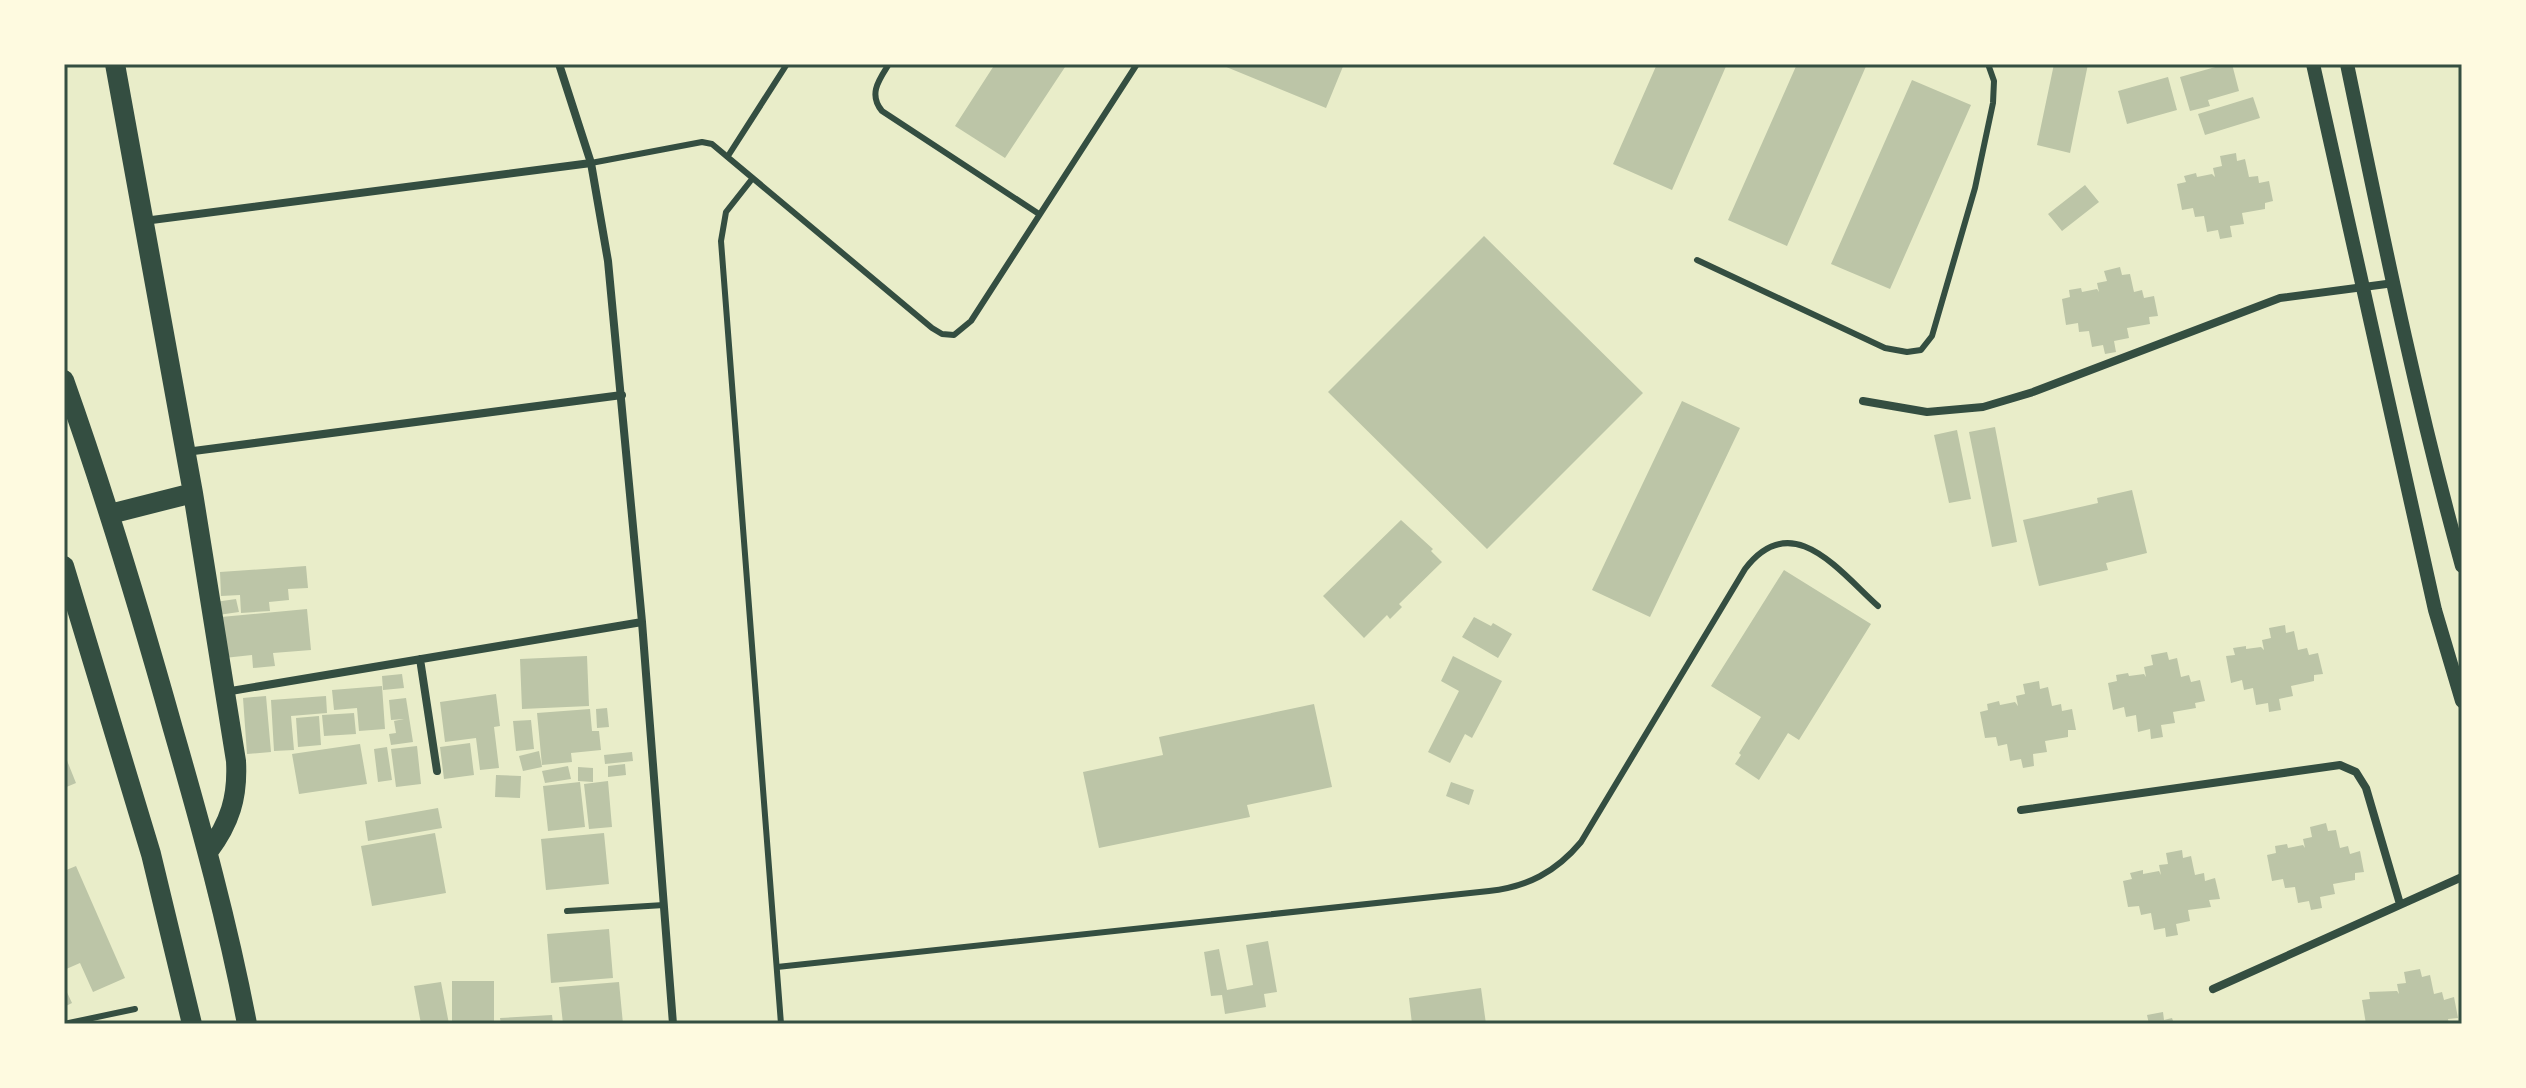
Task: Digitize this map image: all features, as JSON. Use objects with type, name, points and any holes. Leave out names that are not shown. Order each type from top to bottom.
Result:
[{"type":"main road","points":[[115,64],[193,493],[237,786],[223,832],[208,852]]},
{"type":"main road","points":[[64,380],[153,653],[208,852],[247,1024]]},
{"type":"main road","points":[[110,514],[193,493]]},
{"type":"main road","points":[[64,566],[151,854],[192,1024]]},
{"type":"street","points":[[559,64],[591,163],[608,261],[642,622],[673,1024]]},
{"type":"street","points":[[2313,64],[2435,610],[2462,701]]},
{"type":"street","points":[[2347,64],[2394,283],[2462,566]]},
{"type":"street","points":[[143,222],[591,163]]},
{"type":"street","points":[[1863,401],[1927,412],[1983,407],[2033,392],[2280,298],[2394,283]]},
{"type":"street","points":[[186,453],[622,395]]},
{"type":"street","points":[[225,692],[642,622]]},
{"type":"street","points":[[420,659],[437,771]]},
{"type":"street","points":[[2021,810],[2340,765],[2356,772],[2366,788],[2400,904]]},
{"type":"street","points":[[2213,989],[2462,877]]},
{"type":"lane","points":[[728,156],[787,64]]},
{"type":"lane","points":[[889,64],[875,91],[876,103],[882,111],[1039,214]]},
{"type":"lane","points":[[591,163],[702,142],[712,144],[932,328],[942,334],[954,335],[971,321],[1137,64]]},
{"type":"lane","points":[[1697,260],[1885,348],[1907,352],[1921,350],[1932,336],[1975,188],[1993,103],[1994,81],[1988,64]]},
{"type":"lane","points":[[752,179],[726,212],[721,241],[781,1024]]},
{"type":"lane","points":[[777,967],[1524,885],[1556,868],[1581,842],[1745,569],[1761,551],[1784,542],[1808,546],[1878,606]]},
{"type":"lane","points":[[567,911],[664,905]]},
{"type":"lane","points":[[64,1024],[135,1009]]},
{"type":"building","points":[[995,64],[1067,64],[1005,158],[955,126]]},
{"type":"building","points":[[1219,64],[1344,64],[1326,108]]},
{"type":"building","points":[[1657,64],[1727,64],[1672,190],[1613,164]]},
{"type":"building","points":[[1797,64],[1867,64],[1787,246],[1728,220]]},
{"type":"building","points":[[2054,64],[2088,64],[2070,153],[2037,145]]},
{"type":"building","points":[[2232,64],[2239,91],[2208,100],[2210,106],[2190,111],[2180,77]]},
{"type":"building","points":[[2168,77],[2177,110],[2127,124],[2118,91]]},
{"type":"building","points":[[1912,80],[1971,105],[1890,289],[1831,264]]},
{"type":"building","points":[[2253,97],[2260,118],[2205,135],[2198,114]]},
{"type":"building","points":[[2236,153],[2237,161],[2245,159],[2249,177],[2258,176],[2259,183],[2269,181],[2273,201],[2265,203],[2265,209],[2242,213],[2244,224],[2230,226],[2232,237],[2220,239],[2218,230],[2207,232],[2204,216],[2195,217],[2193,208],[2182,210],[2177,184],[2186,182],[2184,176],[2196,173],[2197,177],[2212,174],[2215,177],[2213,168],[2222,166],[2220,156]]},
{"type":"building","points":[[2085,185],[2099,202],[2062,231],[2048,214]]},
{"type":"building","points":[[1484,236],[1643,393],[1487,549],[1328,392]]},
{"type":"building","points":[[2120,267],[2122,275],[2130,274],[2134,292],[2142,290],[2144,298],[2154,296],[2158,316],[2149,317],[2150,324],[2127,328],[2129,338],[2114,341],[2116,352],[2105,354],[2103,345],[2092,347],[2089,331],[2079,332],[2078,323],[2066,325],[2062,299],[2070,297],[2069,290],[2081,288],[2082,292],[2097,289],[2099,292],[2097,283],[2107,281],[2104,271]]},
{"type":"building","points":[[1682,401],[1740,428],[1650,617],[1592,590]]},
{"type":"building","points":[[1995,427],[2017,542],[1992,547],[1969,432]]},
{"type":"building","points":[[1957,430],[1971,499],[1949,503],[1934,435]]},
{"type":"building","points":[[2132,490],[2147,553],[2106,563],[2108,570],[2039,586],[2023,520],[2098,503],[2097,498]]},
{"type":"building","points":[[1401,520],[1433,549],[1431,551],[1442,562],[1399,604],[1402,607],[1390,619],[1387,615],[1364,638],[1323,596]]},
{"type":"building","points":[[306,566],[308,588],[288,589],[289,600],[269,602],[270,611],[241,613],[240,595],[221,596],[220,572]]},
{"type":"building","points":[[1784,570],[1871,624],[1799,740],[1788,733],[1759,780],[1735,764],[1761,717],[1711,686]]},
{"type":"building","points":[[236,599],[239,612],[218,615],[215,602]]},
{"type":"building","points":[[307,609],[311,650],[273,653],[275,666],[253,668],[252,655],[224,658],[221,617]]},
{"type":"building","points":[[1474,617],[1512,634],[1498,658],[1462,637]]},
{"type":"building","points":[[2285,625],[2286,633],[2294,631],[2298,650],[2307,648],[2309,655],[2318,653],[2323,674],[2314,675],[2314,681],[2291,686],[2293,696],[2279,699],[2281,710],[2269,712],[2268,703],[2256,705],[2253,688],[2244,690],[2242,680],[2231,683],[2226,656],[2235,655],[2233,648],[2246,646],[2246,649],[2261,647],[2264,650],[2262,640],[2271,638],[2269,628]]},
{"type":"building","points":[[2167,652],[2169,660],[2177,658],[2181,677],[2189,675],[2191,682],[2200,680],[2205,701],[2195,703],[2196,708],[2173,712],[2175,723],[2161,725],[2163,737],[2151,739],[2150,729],[2138,732],[2136,715],[2126,717],[2124,707],[2113,710],[2108,683],[2117,681],[2116,675],[2128,673],[2129,676],[2144,674],[2146,677],[2144,667],[2153,665],[2151,655]]},
{"type":"building","points":[[587,656],[589,706],[522,709],[520,659]]},
{"type":"building","points":[[1453,656],[1502,681],[1472,738],[1465,734],[1450,763],[1428,752],[1459,691],[1441,681]]},
{"type":"building","points":[[402,674],[404,688],[383,690],[382,676]]},
{"type":"building","points":[[2039,681],[2040,689],[2048,687],[2052,706],[2061,704],[2062,711],[2072,709],[2076,730],[2068,730],[2068,737],[2045,741],[2047,752],[2033,754],[2034,766],[2023,768],[2021,759],[2010,761],[2007,744],[1998,746],[1996,737],[1985,738],[1980,712],[1988,710],[1987,704],[1999,701],[2000,705],[2015,702],[2018,706],[2016,696],[2025,694],[2023,684]]},
{"type":"building","points":[[382,686],[385,729],[359,731],[357,708],[334,710],[332,690]]},
{"type":"building","points":[[496,694],[500,726],[494,727],[499,768],[480,770],[476,738],[445,742],[440,702]]},
{"type":"building","points":[[266,696],[271,752],[247,754],[243,698]]},
{"type":"building","points":[[326,696],[327,713],[291,716],[294,750],[274,751],[271,700]]},
{"type":"building","points":[[406,698],[413,742],[391,745],[389,734],[396,733],[394,721],[404,719],[391,720],[389,700]]},
{"type":"building","points":[[1314,704],[1332,787],[1247,805],[1250,817],[1099,848],[1083,772],[1163,755],[1159,737]]},
{"type":"building","points":[[607,708],[609,727],[597,728],[596,709]]},
{"type":"building","points":[[590,709],[592,731],[599,731],[601,750],[571,753],[572,762],[542,765],[537,713]]},
{"type":"building","points":[[354,713],[356,734],[324,736],[322,715]]},
{"type":"building","points":[[319,716],[321,745],[298,747],[296,718]]},
{"type":"building","points":[[531,720],[534,749],[516,751],[513,721]]},
{"type":"building","points":[[470,743],[474,775],[444,779],[440,747]]},
{"type":"building","points":[[360,744],[367,784],[299,794],[292,754]]},
{"type":"building","points":[[417,746],[421,784],[396,787],[391,749]]},
{"type":"building","points":[[387,747],[392,780],[378,782],[374,749]]},
{"type":"building","points":[[539,751],[542,767],[523,771],[519,756]]},
{"type":"building","points":[[632,752],[633,761],[605,764],[604,755]]},
{"type":"building","points":[[64,753],[76,783],[64,788]]},
{"type":"building","points":[[625,764],[626,775],[608,777],[608,766]]},
{"type":"building","points":[[568,766],[571,779],[545,783],[542,771]]},
{"type":"building","points":[[578,767],[593,768],[593,782],[578,781]]},
{"type":"building","points":[[496,775],[521,776],[520,798],[495,797]]},
{"type":"building","points":[[608,781],[612,827],[589,829],[584,784]]},
{"type":"building","points":[[580,782],[585,827],[548,831],[543,786]]},
{"type":"building","points":[[1451,782],[1474,790],[1469,805],[1446,796]]},
{"type":"building","points":[[438,808],[442,828],[368,841],[365,821]]},
{"type":"building","points":[[2326,823],[2328,831],[2336,830],[2340,848],[2348,846],[2350,854],[2360,851],[2364,872],[2355,873],[2355,880],[2333,884],[2335,894],[2320,897],[2322,908],[2311,910],[2309,901],[2298,903],[2295,887],[2285,888],[2283,879],[2272,881],[2267,855],[2276,853],[2275,846],[2287,844],[2288,848],[2303,845],[2305,848],[2303,839],[2312,837],[2310,827]]},
{"type":"building","points":[[435,833],[446,893],[372,906],[361,846]]},
{"type":"building","points":[[604,833],[609,884],[546,890],[541,839]]},
{"type":"building","points":[[2182,850],[2183,858],[2191,856],[2195,875],[2204,873],[2205,881],[2215,878],[2220,899],[2209,900],[2211,907],[2188,910],[2190,921],[2176,924],[2178,935],[2166,937],[2165,928],[2154,930],[2151,913],[2141,915],[2139,906],[2128,907],[2123,881],[2132,879],[2130,873],[2143,870],[2143,874],[2159,871],[2161,875],[2159,865],[2168,864],[2166,853]]},
{"type":"building","points":[[76,866],[125,978],[93,992],[80,963],[64,970],[64,871]]},
{"type":"building","points":[[609,929],[613,978],[551,983],[547,934]]},
{"type":"building","points":[[1268,941],[1277,992],[1264,994],[1266,1007],[1225,1014],[1222,995],[1211,996],[1204,952],[1219,949],[1227,990],[1253,985],[1246,945]]},
{"type":"building","points":[[2420,969],[2422,977],[2430,975],[2434,994],[2442,992],[2444,1000],[2454,997],[2458,1018],[2448,1019],[2449,1024],[2366,1024],[2362,1000],[2370,999],[2369,992],[2397,991],[2399,994],[2397,984],[2406,983],[2404,972]]},
{"type":"building","points":[[452,981],[494,981],[494,1024],[452,1024]]},
{"type":"building","points":[[441,982],[449,1024],[421,1024],[414,986]]},
{"type":"building","points":[[619,982],[623,1024],[563,1024],[559,987]]},
{"type":"building","points":[[64,986],[72,1003],[64,1007]]},
{"type":"building","points":[[1481,988],[1486,1024],[1412,1024],[1409,998]]},
{"type":"building","points":[[2163,1012],[2164,1020],[2172,1018],[2174,1024],[2149,1024],[2147,1015]]},
{"type":"building","points":[[552,1015],[553,1024],[501,1024],[500,1018]]}]
